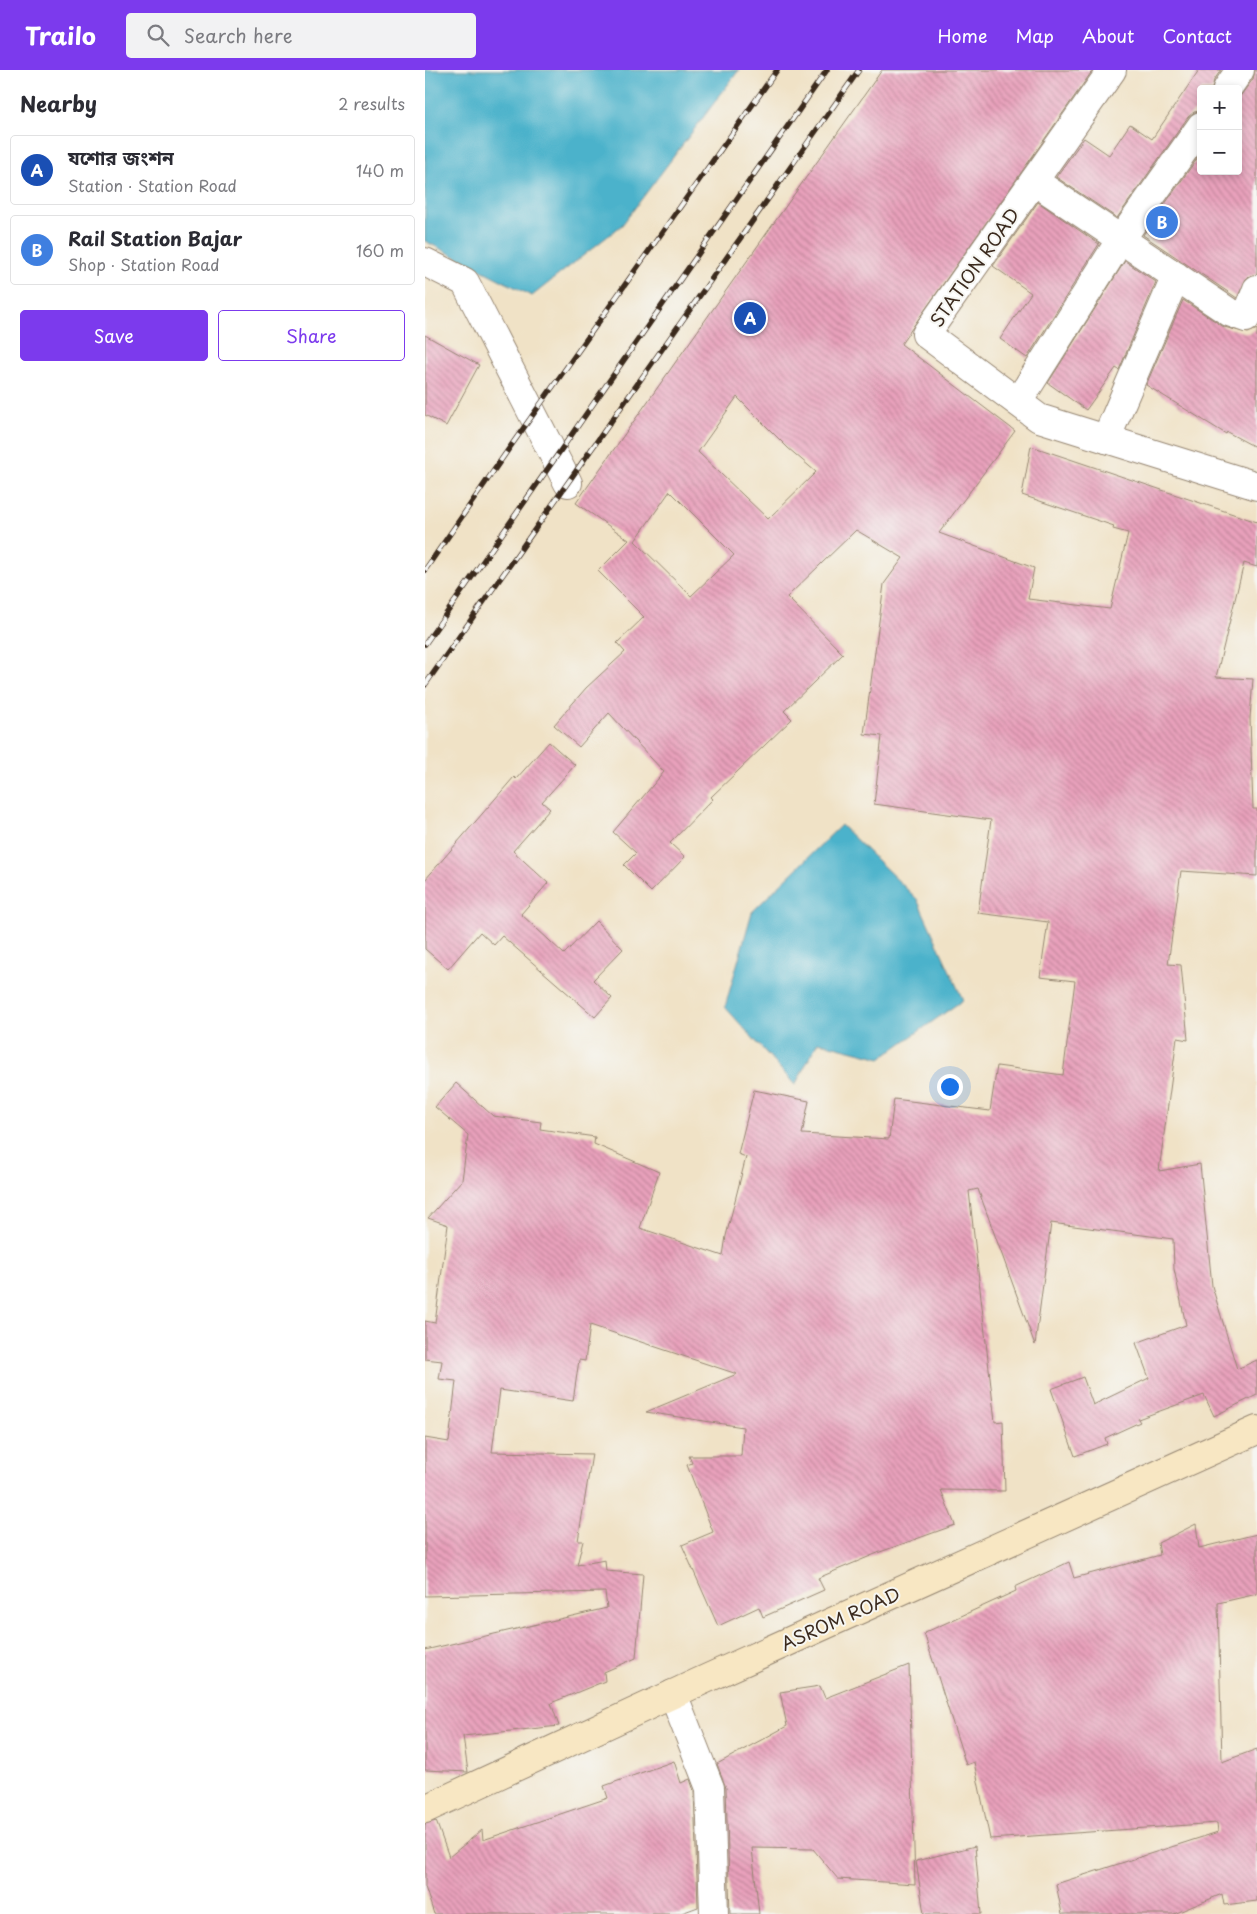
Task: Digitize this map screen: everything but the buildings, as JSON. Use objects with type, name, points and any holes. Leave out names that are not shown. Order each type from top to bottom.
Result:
[{"type":"street","name":"STATION ROAD","points":[[1112,70],[927,334],[1039,418],[1257,486]]},
{"type":"street","points":[[1230,85],[1240,70]]},
{"type":"street","points":[[1018,402],[1121,240],[1198,130]]},
{"type":"street","points":[[1034,181],[1229,312],[1246,318],[1257,289]]},
{"type":"street","points":[[425,262],[465,282],[568,483]]},
{"type":"street","points":[[1106,439],[1175,276]]},
{"type":"street","name":"ASROM ROAD","points":[[425,1809],[673,1694],[1257,1430]]},
{"type":"street","points":[[673,1694],[710,1788],[714,1914]]},
{"type":"water","points":[[425,70],[739,70],[622,225],[532,296],[425,241]]},
{"type":"water","points":[[841,825],[917,899],[963,1000],[881,1058],[818,1042],[795,1085],[725,1007],[752,912]]},
{"type":"railway","points":[[425,570],[777,70]]},
{"type":"railway","points":[[425,644],[827,70]]},
{"type":"railway","points":[[425,685],[859,70]]},
{"type":"place","name":"Rail Station Bajar","points":[[1162,222]]},
{"type":"place","name":"যশোর জংশন","points":[[750,318]]}]
